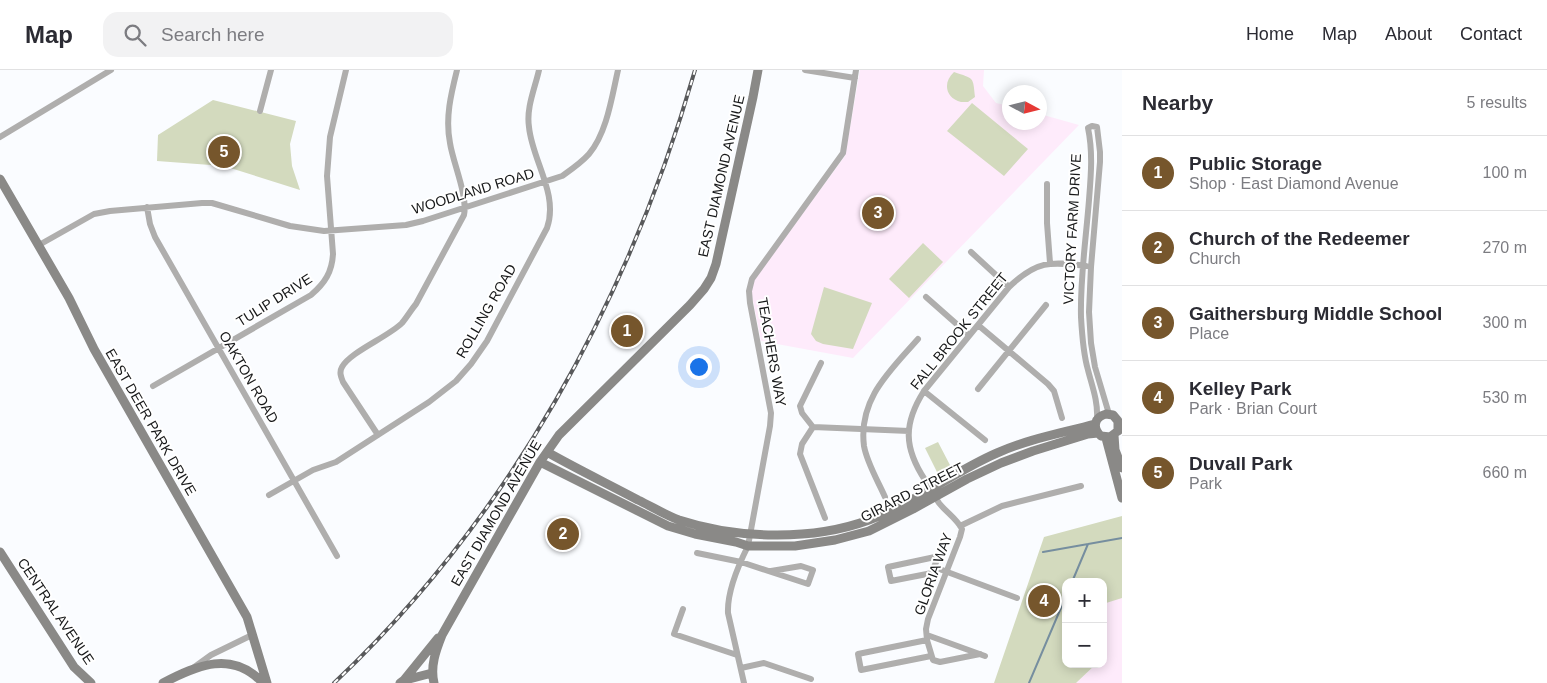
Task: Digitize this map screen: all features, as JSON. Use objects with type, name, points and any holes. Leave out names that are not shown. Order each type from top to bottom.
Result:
[{"type":"street","points":[[0,138],[111,70]]},
{"type":"street","points":[[260,110],[271,70]]},
{"type":"street","name":"TULIP DRIVE","points":[[153,386],[311,295],[329,276],[333,254],[327,176],[330,137],[346,70]]},
{"type":"street","points":[[378,435],[343,382],[341,376],[342,366],[349,359],[402,323],[464,215],[465,208],[449,134],[449,102],[457,70]]},
{"type":"street","name":"ROLLING ROAD","points":[[269,495],[313,470],[336,462],[428,402],[456,381],[476,357],[547,228],[551,217],[551,206],[545,182],[528,125],[528,112],[539,70]]},
{"type":"street","name":"WOODLAND ROAD","points":[[39,245],[94,214],[147,207],[212,203],[290,226],[312,230],[332,231],[406,225],[423,221],[562,176],[577,166],[590,153],[603,129],[618,70]]},
{"type":"street","name":"EAST DIAMOND AVENUE","points":[[432,671],[437,647],[442,635],[540,462],[559,435],[690,304],[711,278],[716,264],[758,70]]},
{"type":"street","points":[[805,70],[855,78]]},
{"type":"street","name":"TEACHERS WAY","points":[[744,683],[728,613],[728,604],[751,533],[771,413],[749,291],[752,279],[843,152],[856,70]]},
{"type":"street","name":"VICTORY FARM DRIVE","points":[[1116,417],[1095,367],[1091,343],[1089,312],[1091,267],[1100,162],[1098,133],[1094,126],[1088,128],[1092,162],[1082,266],[1082,339],[1097,405],[1122,468]]},
{"type":"street","name":"EAST DEER PARK DRIVE","points":[[0,179],[69,298],[94,349],[247,617],[267,683]]},
{"type":"street","points":[[1047,184],[1050,263]]},
{"type":"street","name":"OAKTON ROAD","points":[[147,207],[155,237],[337,556]]},
{"type":"street","points":[[971,252],[1009,287]]},
{"type":"street","name":"FALL BROOK STREET","points":[[935,497],[912,457],[909,440],[913,412],[924,391],[1009,287],[1021,276],[1034,268],[1050,263],[1066,263],[1091,267]]},
{"type":"street","points":[[926,297],[969,336]]},
{"type":"street","points":[[978,389],[1046,305]]},
{"type":"street","points":[[978,325],[1048,384],[1054,391],[1062,418]]},
{"type":"street","points":[[885,497],[864,446],[864,428],[868,406],[884,377],[918,339]]},
{"type":"street","points":[[813,427],[802,413],[800,406],[821,363]]},
{"type":"street","points":[[924,391],[985,440]]},
{"type":"street","points":[[1103,414],[1116,417],[1119,425],[1107,430],[1103,414]]},
{"type":"street","points":[[813,427],[909,431]]},
{"type":"street","points":[[813,427],[800,448],[800,454],[825,518]]},
{"type":"street","name":"GIRARD STREET","points":[[547,452],[677,519],[710,528],[798,536],[839,528],[886,513],[965,468],[998,452],[1062,432],[1107,430]]},
{"type":"street","name":"GIRARD STREET","points":[[540,462],[668,526],[748,546],[795,546],[843,538],[869,531],[1001,463],[1051,445],[1107,430]]},
{"type":"street","name":"VICTORY FARM DRIVE","points":[[1107,430],[1122,498]]},
{"type":"street","points":[[960,526],[1002,506],[1081,486]]},
{"type":"street","name":"GLORIA WAY","points":[[931,656],[927,638],[928,619],[962,532],[960,526],[935,497]]},
{"type":"street","name":"CENTRAL AVENUE","points":[[0,552],[74,666],[91,683]]},
{"type":"street","points":[[697,553],[741,562],[808,584],[813,570],[801,566],[771,571]]},
{"type":"street","points":[[935,557],[937,560],[934,567],[932,572],[891,581],[888,567],[935,557]]},
{"type":"street","points":[[934,567],[1017,598]]},
{"type":"street","points":[[683,608],[674,634],[737,656]]},
{"type":"street","points":[[164,683],[192,669],[211,655],[252,635]]},
{"type":"street","points":[[404,680],[442,635]]},
{"type":"street","points":[[927,638],[982,655],[940,662],[933,660],[931,656],[861,670],[858,654],[927,638]]},
{"type":"street","points":[[741,668],[764,663],[811,679],[802,683]]},
{"type":"street","points":[[192,669],[213,664],[234,665],[255,675],[263,683]]},
{"type":"street","points":[[404,680],[432,671],[434,683]]},
{"type":"street","points":[[404,680],[422,683]]},
{"type":"shaded area","points":[[860,70],[984,70],[983,86],[996,103],[1002,104],[1002,130],[1047,130],[1047,116],[1079,125],[853,358],[761,341],[751,291],[754,280],[845,156]]},
{"type":"shaded area","points":[[1122,596],[1122,683],[1076,683],[1092,668],[1107,668],[1107,602]]},
{"type":"green space","points":[[954,72],[969,77],[973,82],[975,97],[968,102],[956,100],[947,90],[948,81]]},
{"type":"green space","points":[[213,100],[296,121],[290,144],[292,166],[300,190],[224,166],[157,161],[158,135]]},
{"type":"green space","points":[[972,103],[1002,128],[1002,130],[1005,130],[1028,149],[1004,176],[947,131]]},
{"type":"green space","points":[[923,243],[943,262],[909,298],[889,279]]},
{"type":"green space","points":[[824,287],[872,303],[853,349],[823,344],[816,341],[811,334]]},
{"type":"green space","points":[[938,442],[951,467],[938,474],[925,448]]},
{"type":"green space","points":[[1122,516],[1122,598],[1107,603],[1107,578],[1062,578],[1062,668],[1092,668],[1076,683],[994,683],[1044,537]]},
{"type":"waterway","points":[[1043,552],[1122,538]]},
{"type":"waterway","points":[[1074,578],[1088,544]]},
{"type":"waterway","points":[[1029,683],[1062,605]]},
{"type":"railway","points":[[334,683],[397,619],[455,550],[508,477],[555,401],[598,322],[635,240],[668,156],[695,70]]},
{"type":"place","name":"Duvall Park","points":[[224,152]]},
{"type":"place","name":"Gaithersburg Middle School","points":[[878,213]]},
{"type":"place","name":"Public Storage","points":[[627,331]]},
{"type":"place","name":"Church of the Redeemer","points":[[563,534]]},
{"type":"place","name":"Kelley Park","points":[[1044,601]]}]
